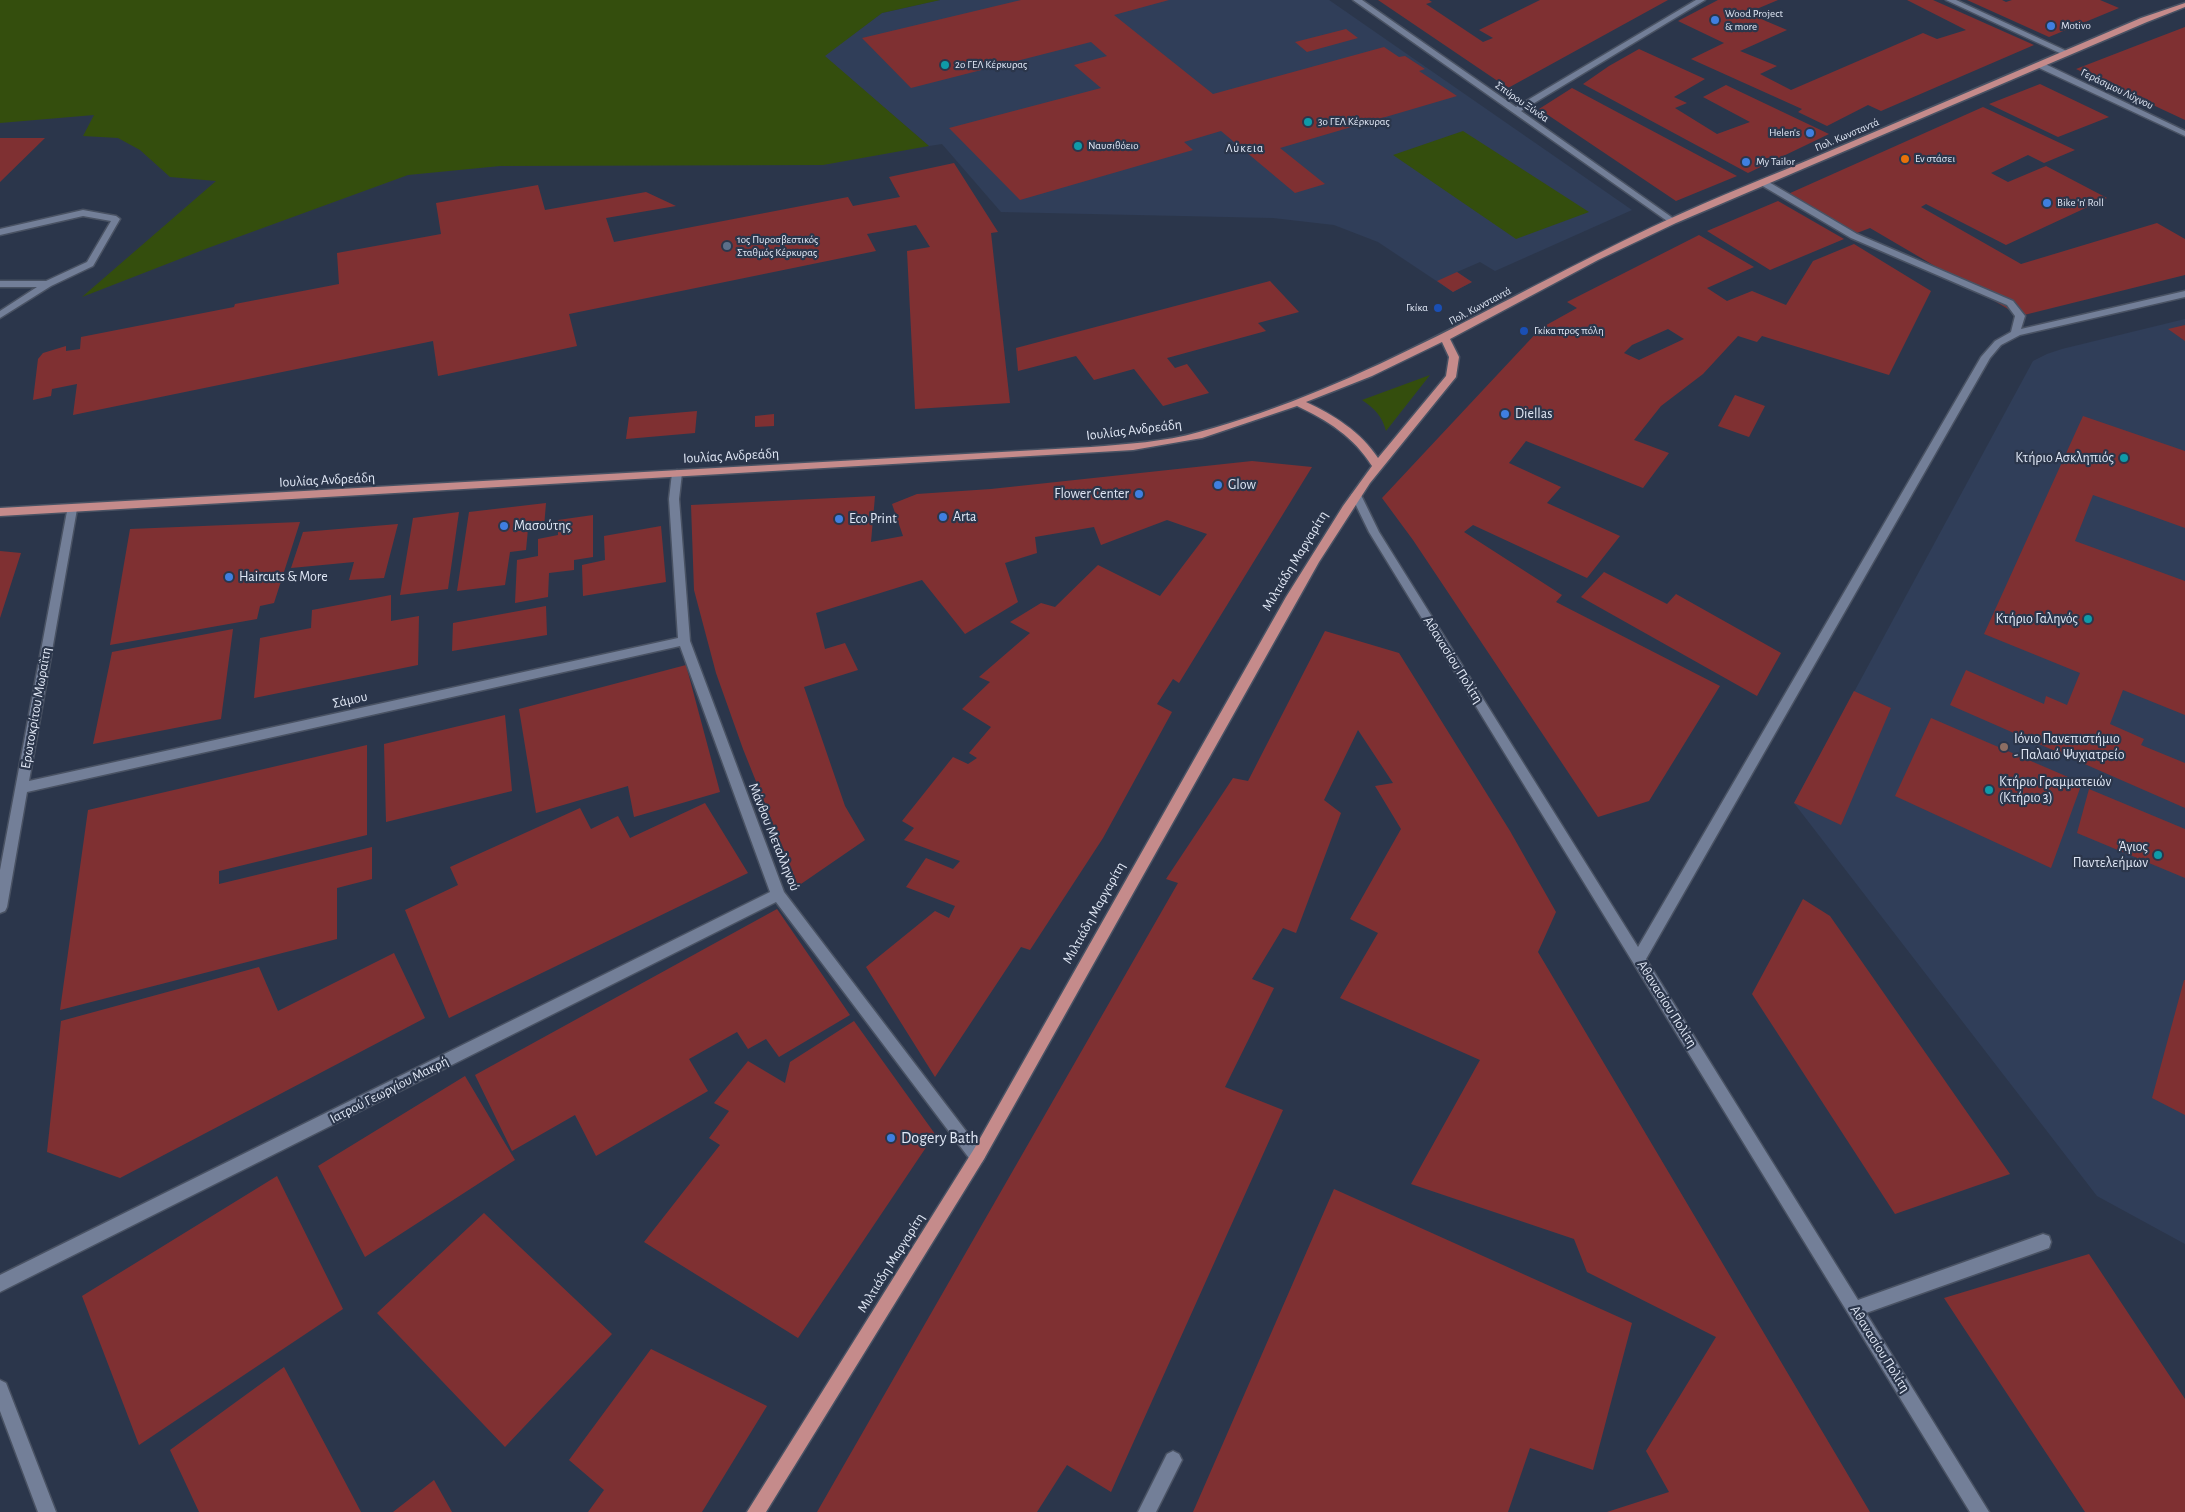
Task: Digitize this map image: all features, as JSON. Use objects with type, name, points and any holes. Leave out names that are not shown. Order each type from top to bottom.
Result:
[{"type":"main road","name":"Πολ. Κωνσταντά","points":[[1444,338],[1595,258],[1673,221],[2067,53],[2185,5]]},
{"type":"main road","name":"Ιουλίας Ανδρεάδη","points":[[0,512],[1133,447],[1198,436],[1298,402],[1369,374],[1444,338]]},
{"type":"main road","name":"Μιλτιάδη Μαργαρίτη","points":[[756,1512],[977,1157],[1292,596],[1356,495],[1451,377],[1456,363],[1455,355],[1444,338]]},
{"type":"main road","points":[[1298,402],[1322,413],[1346,430],[1371,455],[1378,467]]},
{"type":"street","name":"Σπύρου Ξύνδα","points":[[1358,0],[1673,221]]},
{"type":"street","points":[[1515,111],[1700,0]]},
{"type":"street","points":[[1950,0],[2067,53]]},
{"type":"street","name":"Γεράσιμου Λύχνου","points":[[2040,65],[2185,134]]},
{"type":"street","points":[[1764,183],[1854,236],[2010,303],[2020,316],[2015,335]]},
{"type":"street","points":[[0,232],[83,213],[116,219],[90,264],[48,284],[0,315]]},
{"type":"street","points":[[0,284],[48,284]]},
{"type":"street","points":[[1639,958],[1986,357],[1998,343],[2015,335],[2185,294]]},
{"type":"street","name":"Μάνθου Μεταλληνού","points":[[678,473],[674,499],[684,640],[778,895],[977,1157]]},
{"type":"street","name":"Αθανασίου Πολίτη","points":[[1356,495],[1379,541],[1639,958],[1980,1512]]},
{"type":"street","name":"Ερωτοκρίτου Μωραΐτη","points":[[0,907],[72,509]]},
{"type":"street","name":"Σάμου","points":[[22,788],[684,640]]},
{"type":"street","name":"Ιατρού Γεωργίου Μακρή","points":[[0,1284],[778,895]]},
{"type":"street","points":[[1855,1309],[2043,1242]]},
{"type":"street","points":[[0,1389],[47,1512]]},
{"type":"street","points":[[1147,1512],[1173,1460]]},
{"type":"shaded area","name":"Λύκεια","points":[[940,0],[1329,0],[1632,210],[1495,271],[1480,262],[1457,272],[1472,282],[1453,292],[1378,242],[1334,225],[1273,218],[1001,212],[942,144],[929,146],[824,56],[882,13]]},
{"type":"shaded area","name":"Ιόνιο Πανεπιστήμιο - Παλαιό Ψυχιατρείο","points":[[2185,319],[2185,1244],[2097,1196],[1794,803],[2033,361],[2062,349]]},
{"type":"green space","points":[[0,0],[940,0],[882,13],[825,56],[929,146],[823,165],[500,166],[408,175],[208,248],[82,297],[216,181],[170,177],[140,150],[118,138],[83,136],[94,115],[0,123]]},
{"type":"green space","points":[[1463,131],[1589,212],[1516,239],[1393,155]]},
{"type":"green space","points":[[1430,375],[1386,431],[1377,413],[1362,400]]},
{"type":"building","points":[[1021,0],[1169,0],[1114,15],[1213,94],[1384,47],[1399,57],[1405,56],[1425,69],[1419,71],[1457,96],[1280,148],[1325,184],[1295,193],[1221,131],[1184,142],[1193,150],[1020,200],[949,128],[1101,88],[1074,65],[1107,56],[1091,42],[911,88],[862,38]]},
{"type":"building","points":[[1378,0],[1429,0],[1432,2],[1426,4],[1483,42],[1493,38],[1479,30],[1540,0],[1668,0],[1508,88]]},
{"type":"building","points":[[1718,0],[1778,0],[1747,13],[1787,30],[1740,51],[1777,66],[1760,74],[1791,90],[1923,33],[1937,39],[1966,30],[1907,0],[1933,0],[2034,45],[1881,111],[1868,105],[1827,126],[1798,112],[1802,109],[1691,59],[1724,43],[1678,21]]},
{"type":"building","points":[[1967,0],[2002,0],[2006,2],[2012,0],[2100,0],[2119,8],[2049,37]]},
{"type":"building","points":[[2185,27],[2185,120],[2076,69],[2151,40]]},
{"type":"building","points":[[1346,29],[1358,38],[1307,52],[1295,42]]},
{"type":"building","points":[[1639,49],[1705,79],[1674,97],[1687,103],[1675,108],[1717,134],[1750,122],[1703,97],[1726,85],[1829,134],[1748,173],[1583,84]]},
{"type":"building","points":[[2040,84],[2109,117],[2058,137],[1989,104]]},
{"type":"building","points":[[1572,88],[1737,176],[1676,201],[1539,109]]},
{"type":"building","points":[[1983,107],[2075,150],[2044,163],[2028,155],[1991,173],[2008,182],[2046,166],[2107,198],[2006,245],[1926,204],[1921,207],[2021,264],[2157,223],[2185,239],[2185,275],[2020,316],[1870,228],[1857,233],[1788,194]]},
{"type":"building","points":[[0,138],[45,138],[0,182]]},
{"type":"building","points":[[954,163],[998,232],[991,233],[1010,403],[915,409],[907,251],[930,247],[916,225],[867,234],[876,251],[569,314],[577,346],[438,376],[433,341],[73,415],[77,384],[52,389],[51,396],[33,400],[38,359],[43,353],[66,346],[66,351],[80,349],[81,337],[339,284],[337,253],[441,234],[436,203],[538,185],[545,210],[646,192],[676,206],[606,218],[614,242],[848,197],[853,206],[900,197],[889,177]]},
{"type":"building","points":[[1778,201],[1844,239],[1770,270],[1707,231]]},
{"type":"building","points":[[1699,235],[1754,267],[1707,288],[1727,301],[1752,291],[1786,305],[1813,261],[1854,244],[1931,291],[1889,375],[1762,336],[1757,342],[1738,336],[1703,374],[1661,406],[1634,440],[1669,453],[1643,488],[1526,441],[1509,463],[1561,487],[1547,503],[1620,536],[1587,578],[1473,525],[1464,532],[1562,595],[1556,602],[1720,686],[1649,801],[1598,817],[1413,540],[1382,498],[1541,328],[1577,308],[1567,302]],"holes":[[[1668,329],[1684,339],[1639,360],[1624,353],[1632,345]]]},
{"type":"building","points":[[1457,272],[1472,282],[1453,292],[1437,281]]},
{"type":"building","points":[[1270,281],[1299,312],[1258,323],[1266,331],[1167,358],[1175,368],[1187,364],[1209,393],[1163,406],[1134,369],[1094,380],[1076,356],[1018,371],[1016,348]]},
{"type":"building","points":[[2185,325],[2185,341],[2168,329]]},
{"type":"building","points":[[1735,395],[1765,406],[1749,437],[1718,426]]},
{"type":"building","points":[[697,411],[695,433],[626,439],[629,417]]},
{"type":"building","points":[[774,414],[774,426],[755,427],[755,416]]},
{"type":"building","points":[[2083,416],[2185,451],[2185,528],[2093,495],[2075,541],[2185,581],[2185,715],[2123,690],[2110,724],[2144,739],[2141,745],[2185,763],[2185,808],[1950,705],[1966,670],[2044,704],[2046,696],[2067,705],[2080,673],[1984,634]]},
{"type":"building","points":[[1252,461],[1312,467],[1179,683],[1173,679],[1157,704],[1172,712],[1103,838],[1030,950],[1021,947],[935,1077],[866,967],[935,911],[949,918],[955,906],[906,887],[926,858],[953,869],[960,861],[904,840],[914,828],[902,821],[953,757],[968,764],[977,758],[969,753],[991,727],[962,709],[990,682],[979,677],[1030,633],[1010,622],[1041,603],[1055,607],[1098,565],[1160,596],[1207,534],[1167,520],[1101,545],[1094,527],[1035,537],[1037,553],[1005,563],[1018,602],[965,634],[922,580],[816,613],[825,649],[845,643],[858,670],[804,687],[845,806],[865,840],[798,886],[743,749],[716,673],[694,590],[691,505],[875,496],[871,542],[903,536],[892,504],[917,494],[991,489]]},
{"type":"building","points":[[546,503],[544,527],[528,529],[526,550],[510,552],[505,585],[457,591],[469,512]]},
{"type":"building","points":[[459,512],[448,589],[400,595],[413,518]]},
{"type":"building","points":[[593,515],[593,557],[574,560],[574,570],[549,573],[548,597],[515,603],[517,560],[538,556],[538,539],[558,535],[558,520]]},
{"type":"building","points":[[300,522],[274,603],[260,606],[257,619],[110,645],[130,529]]},
{"type":"building","points":[[398,524],[384,578],[349,580],[354,562],[291,568],[303,532]]},
{"type":"building","points":[[661,526],[666,582],[583,596],[582,565],[605,560],[604,536]]},
{"type":"building","points":[[0,551],[21,553],[0,618]]},
{"type":"building","points":[[1604,572],[1667,604],[1676,594],[1781,653],[1757,696],[1581,597]]},
{"type":"building","points":[[391,595],[391,621],[419,616],[418,665],[254,698],[260,638],[311,628],[312,610]]},
{"type":"building","points":[[546,606],[547,635],[452,651],[453,623]]},
{"type":"building","points":[[233,629],[221,719],[93,744],[112,652]]},
{"type":"building","points":[[1325,631],[1399,653],[1510,831],[1556,912],[1538,952],[1870,1512],[1607,1512],[1669,1492],[1646,1451],[1716,1337],[1587,1272],[1574,1239],[1411,1184],[1480,1060],[1340,998],[1378,933],[1350,919],[1401,829],[1375,786],[1393,783],[1358,730],[1324,800],[1341,813],[1296,933],[1283,928],[1252,979],[1274,988],[1225,1087],[1283,1110],[1111,1492],[1067,1465],[1037,1512],[817,1512],[1178,883],[1166,879],[1233,778],[1248,781]]},
{"type":"building","points":[[686,665],[720,792],[634,817],[628,786],[536,813],[519,709]]},
{"type":"building","points":[[1854,691],[1891,708],[1841,825],[1794,803]]},
{"type":"building","points":[[505,715],[512,791],[386,822],[384,744]]},
{"type":"building","name":"Κτήριο Γραμματειών (Κτήριο 3)","points":[[1931,718],[2082,783],[2051,868],[1895,796]]},
{"type":"building","points":[[367,745],[367,835],[219,871],[219,884],[372,847],[372,879],[337,888],[337,939],[60,1010],[88,810]]},
{"type":"building","name":"Άγιος Παντελεήμων","points":[[2089,789],[2185,829],[2185,878],[2077,833]]},
{"type":"building","points":[[705,803],[748,873],[449,1018],[405,910],[458,885],[450,867],[580,808],[591,829],[618,816],[630,838]]},
{"type":"building","points":[[1803,899],[1830,916],[2010,1174],[1895,1214],[1752,994]]},
{"type":"building","points":[[777,909],[850,1015],[779,1057],[766,1039],[748,1049],[737,1032],[689,1059],[708,1091],[596,1156],[575,1115],[512,1151],[475,1075]]},
{"type":"building","points":[[394,953],[425,1018],[120,1178],[47,1152],[61,1021],[259,967],[278,1011]]},
{"type":"building","points":[[2185,980],[2185,1115],[2152,1098]]},
{"type":"building","points":[[854,1021],[935,1134],[798,1338],[644,1242],[720,1145],[709,1138],[729,1111],[714,1103],[748,1061],[785,1083],[790,1062]]},
{"type":"building","points":[[465,1076],[515,1160],[365,1257],[318,1166]]},
{"type":"building","points":[[277,1176],[343,1309],[139,1445],[82,1296]]},
{"type":"building","points":[[1334,1189],[1632,1323],[1593,1470],[1530,1448],[1508,1512],[1193,1512]]},
{"type":"building","points":[[484,1213],[612,1334],[505,1447],[377,1313]]},
{"type":"building","points":[[2089,1254],[2185,1399],[2185,1512],[2085,1512],[1944,1298]]},
{"type":"building","points":[[651,1349],[767,1406],[702,1512],[588,1512],[604,1490],[569,1460]]},
{"type":"building","points":[[284,1367],[361,1512],[199,1512],[170,1450]]},
{"type":"building","points":[[434,1480],[452,1512],[393,1512]]},
{"type":"place","name":"Wood Project & more","points":[[1715,20]]},
{"type":"place","name":"Motivo","points":[[2051,26]]},
{"type":"place","name":"2ο ΓΕΛ Κέρκυρας","points":[[945,65]]},
{"type":"place","name":"3ο ΓΕΛ Κέρκυρας","points":[[1308,122]]},
{"type":"place","name":"Helen's","points":[[1810,133]]},
{"type":"place","name":"Ναυσιθόειο","points":[[1078,146]]},
{"type":"place","name":"Εν στάσει","points":[[1905,159]]},
{"type":"place","name":"My Tailor","points":[[1746,162]]},
{"type":"place","name":"Bike 'n' Roll","points":[[2047,203]]},
{"type":"place","name":"1ος Πυροσβεστικός Σταθμός Κέρκυρας","points":[[727,246]]},
{"type":"place","name":"Γκίκα","points":[[1438,308]]},
{"type":"place","name":"Γκίκα προς πόλη","points":[[1524,331]]},
{"type":"place","name":"Diellas","points":[[1505,414]]},
{"type":"place","name":"Κτήριο Ασκληπιός","points":[[2124,458]]},
{"type":"place","name":"Glow","points":[[1218,485]]},
{"type":"place","name":"Flower Center","points":[[1139,494]]},
{"type":"place","name":"Arta","points":[[943,517]]},
{"type":"place","name":"Eco Print","points":[[839,519]]},
{"type":"place","name":"Μασούτης","points":[[504,526]]},
{"type":"place","name":"Haircuts & More","points":[[229,577]]},
{"type":"place","name":"Κτήριο Γαληνός","points":[[2088,619]]},
{"type":"place","name":"Ιόνιο Πανεπιστήμιο - Παλαιό Ψυχιατρείο","points":[[2004,747]]},
{"type":"place","name":"Κτήριο Γραμματειών (Κτήριο 3)","points":[[1989,790]]},
{"type":"place","name":"Άγιος Παντελεήμων","points":[[2158,855]]},
{"type":"place","name":"Dogery Bath","points":[[891,1138]]},
{"type":"district","name":"Λύκεια","points":[[1245,148]]}]
